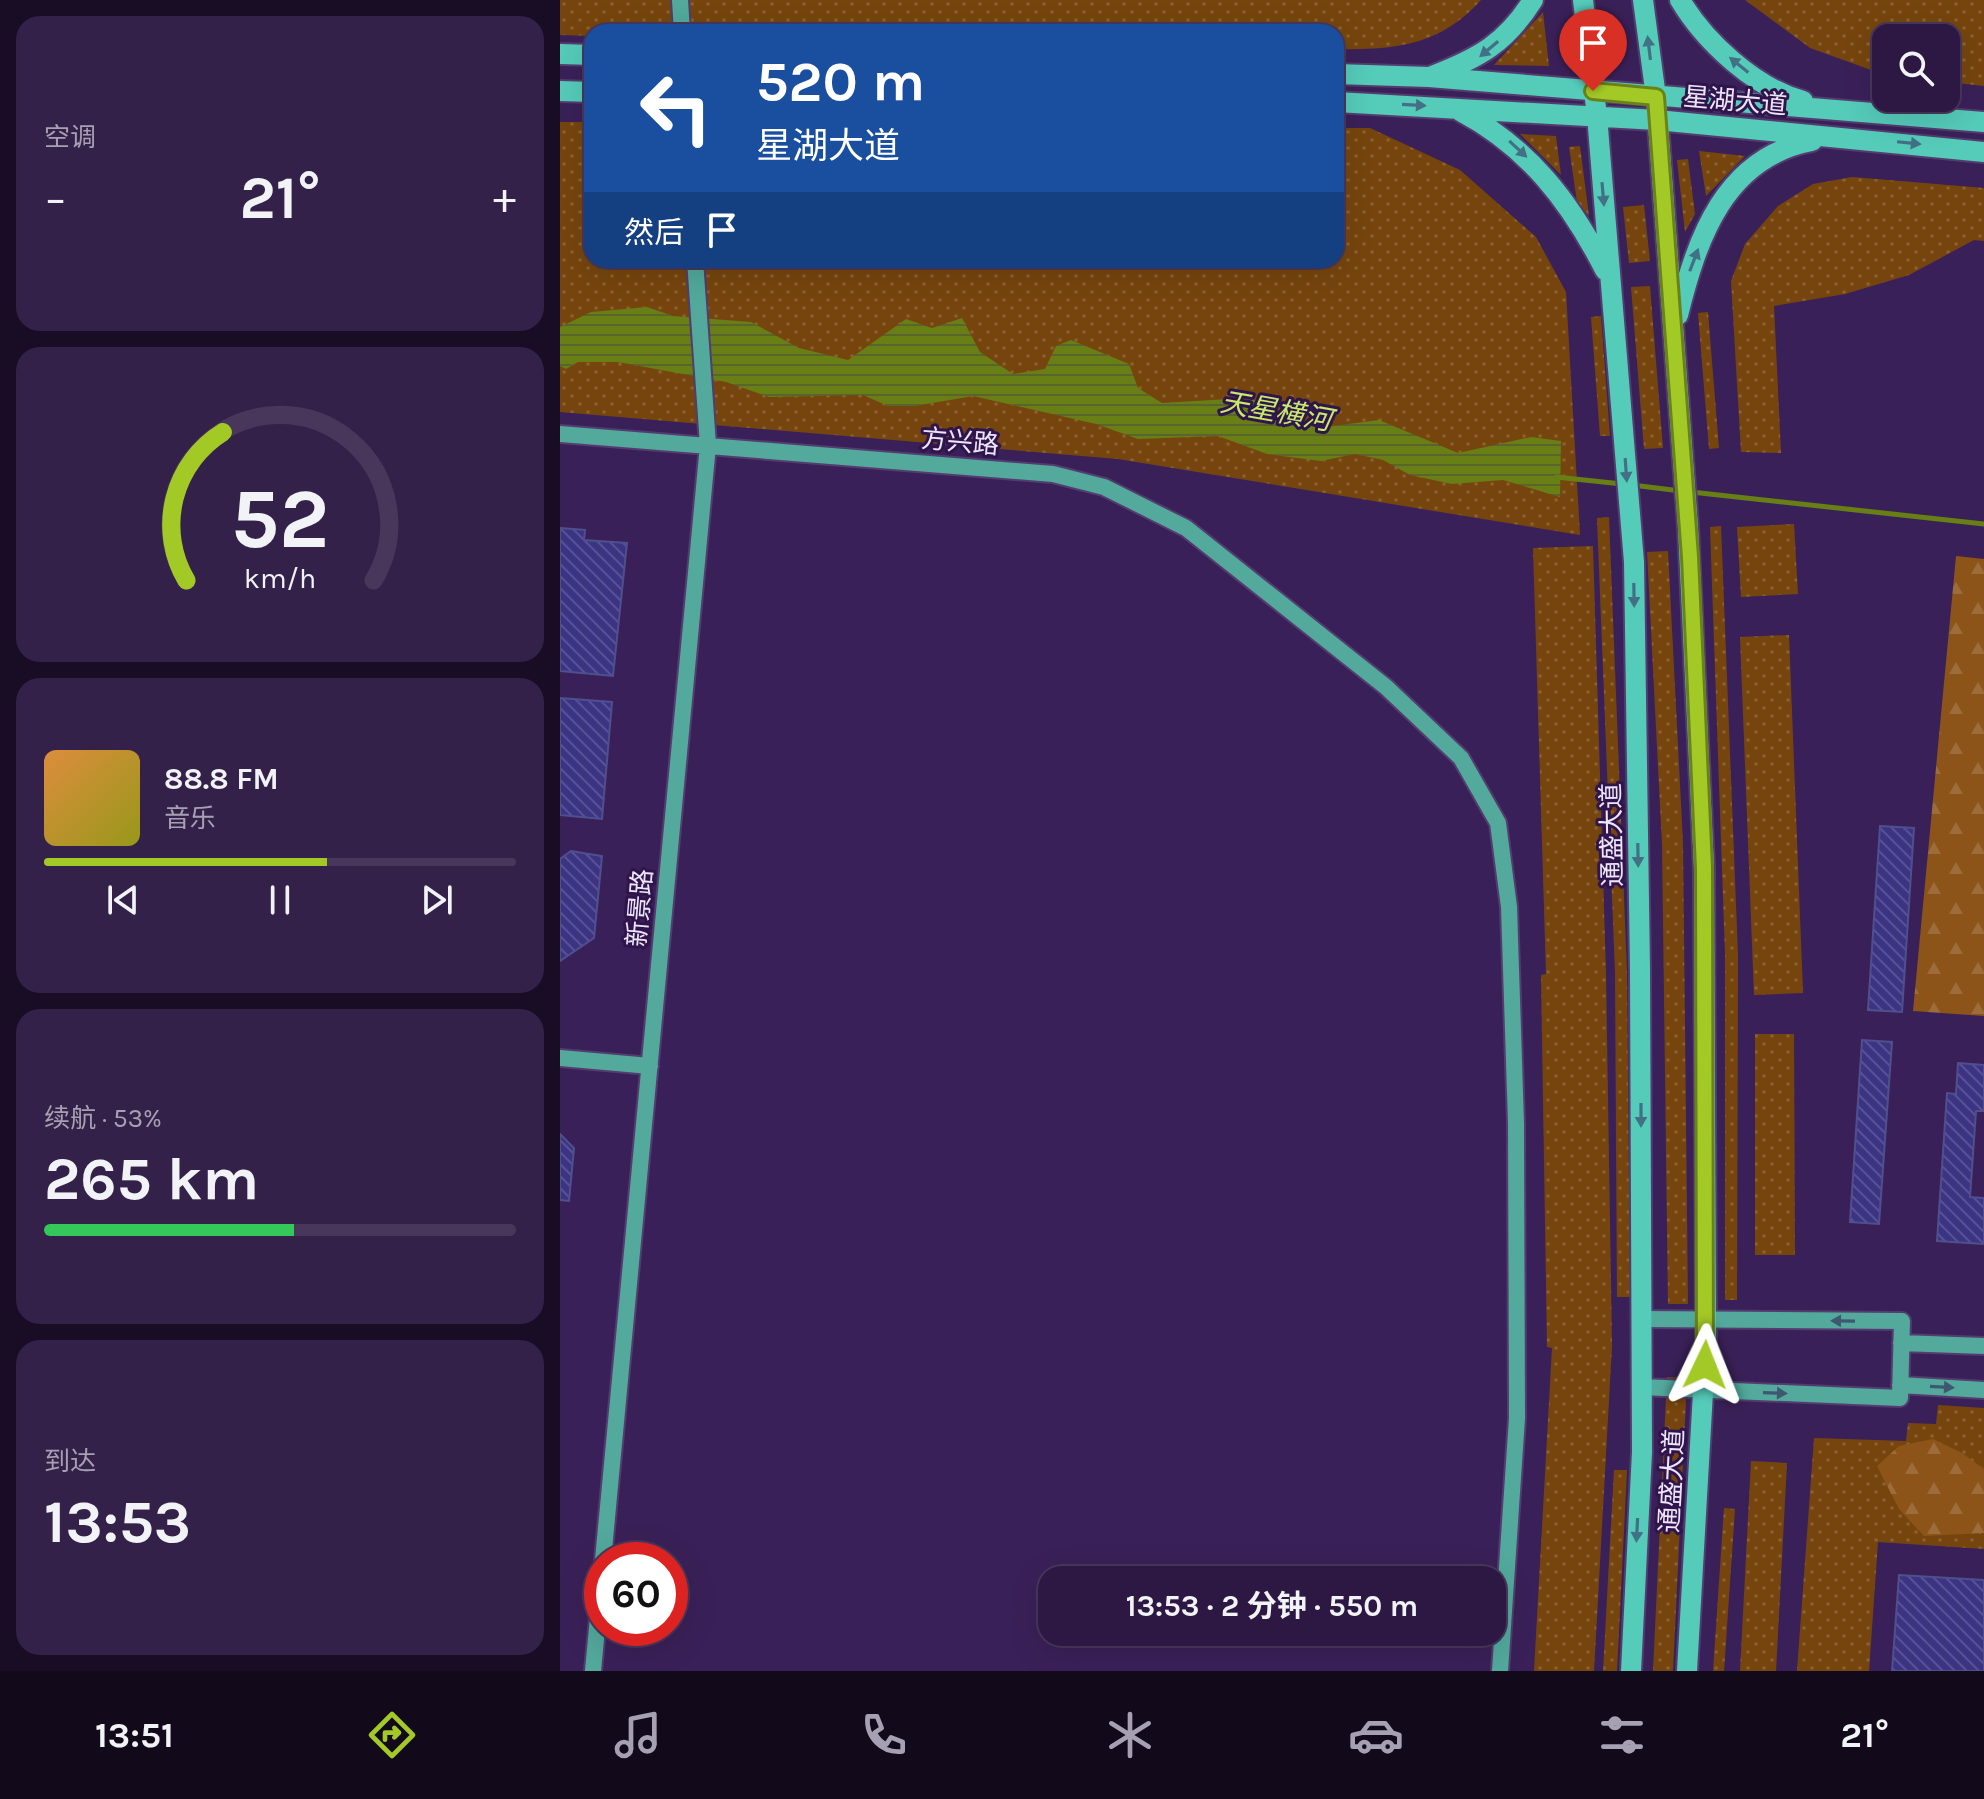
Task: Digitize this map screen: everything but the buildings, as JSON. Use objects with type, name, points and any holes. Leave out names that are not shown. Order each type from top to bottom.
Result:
[{"type":"main road","points":[[1429,77],[1479,58],[1517,25],[1533,0]]},
{"type":"main road","name":"通盛大道","points":[[1583,0],[1597,116],[1634,577],[1640,954],[1641,1387],[1631,1671]]},
{"type":"main road","name":"通盛大道","points":[[1643,0],[1656,97],[1688,527],[1704,868],[1706,1319],[1687,1671]]},
{"type":"main road","points":[[1680,0],[1688,13],[1737,65],[1784,96],[1834,109]]},
{"type":"main road","points":[[560,54],[584,55]]},
{"type":"main road","name":"星湖大道","points":[[1344,74],[1429,77],[1984,122]]},
{"type":"main road","points":[[560,91],[584,92]]},
{"type":"main road","name":"星湖大道","points":[[1344,102],[1657,120],[1984,152]]},
{"type":"main road","points":[[1453,107],[1497,131],[1524,154],[1588,237],[1610,281]]},
{"type":"main road","points":[[1673,335],[1686,284],[1714,208],[1744,174],[1788,145],[1835,136]]},
{"type":"street","points":[[680,0],[682,24]]},
{"type":"street","name":"新景路","points":[[605,1542],[708,445],[696,268]]},
{"type":"street","name":"方兴路","points":[[560,434],[1053,474],[1104,487],[1186,528],[1386,687],[1461,758],[1498,823],[1509,907],[1516,1123],[1517,1390],[1500,1671]]},
{"type":"street","points":[[560,1058],[650,1066]]},
{"type":"street","points":[[1641,1319],[1902,1321],[1900,1398],[1641,1387]]},
{"type":"street","points":[[1901,1343],[1984,1346]]},
{"type":"street","points":[[1900,1385],[1984,1390]]},
{"type":"street","points":[[593,1671],[595,1646]]},
{"type":"shaded area","points":[[560,0],[1481,0],[1449,27],[1432,36],[1397,46],[1357,49],[1344,49],[1344,24],[584,24],[584,36],[560,35]]},
{"type":"shaded area","points":[[1745,0],[1984,0],[1984,86],[1960,83],[1960,24],[1872,24],[1872,70],[1810,48]]},
{"type":"shaded area","points":[[1543,12],[1549,66],[1494,65]]},
{"type":"shaded area","points":[[560,122],[584,122],[584,268],[1344,268],[1344,128],[1370,128],[1460,170],[1536,237],[1566,292],[1580,535],[1118,459],[560,412]]},
{"type":"shaded area","points":[[1520,134],[1556,136],[1561,175]]},
{"type":"shaded area","points":[[1580,146],[1589,216],[1577,202],[1569,147]]},
{"type":"shaded area","points":[[1699,151],[1745,156],[1706,196]]},
{"type":"shaded area","points":[[1688,159],[1695,214],[1685,232],[1677,160]]},
{"type":"shaded area","points":[[1852,177],[1984,188],[1984,241],[1974,240],[1909,275],[1845,294],[1774,306],[1781,453],[1741,452],[1731,281],[1745,244],[1778,206],[1813,184]]},
{"type":"shaded area","points":[[1644,205],[1650,261],[1629,263],[1623,207]]},
{"type":"shaded area","points":[[1650,286],[1663,448],[1644,449],[1631,287]]},
{"type":"shaded area","points":[[1708,312],[1719,448],[1709,449],[1698,313]]},
{"type":"shaded area","points":[[1601,316],[1610,436],[1600,436],[1591,317]]},
{"type":"shaded area","points":[[1609,517],[1627,973],[1630,1297],[1617,1297],[1615,972],[1597,518]]},
{"type":"shaded area","points":[[1794,524],[1798,594],[1741,597],[1737,527]]},
{"type":"shaded area","points":[[1721,526],[1738,955],[1737,1300],[1725,1300],[1725,955],[1710,527]]},
{"type":"shaded area","points":[[1593,546],[1606,974],[1612,1346],[1594,1671],[1534,1671],[1552,1348],[1547,1347],[1541,975],[1546,974],[1533,548]]},
{"type":"shaded area","points":[[1668,551],[1683,843],[1688,1304],[1668,1304],[1662,844],[1647,552]]},
{"type":"shaded area","points":[[1789,635],[1803,993],[1754,995],[1740,637]]},
{"type":"shaded area","points":[[1755,1034],[1794,1034],[1795,1255],[1755,1255]]},
{"type":"shaded area","points":[[1667,1377],[1687,1378],[1673,1671],[1653,1671]]},
{"type":"shaded area","points":[[1938,1405],[1984,1408],[1984,1549],[1878,1542],[1869,1671],[1797,1671],[1814,1438],[1906,1441],[1908,1423],[1936,1424]]},
{"type":"shaded area","points":[[1751,1461],[1787,1463],[1776,1671],[1740,1671]]},
{"type":"shaded area","points":[[1614,1470],[1627,1470],[1617,1671],[1603,1671]]},
{"type":"shaded area","points":[[1724,1508],[1735,1509],[1724,1671],[1713,1671]]},
{"type":"green space","points":[[1956,556],[1984,559],[1984,1016],[1913,1011]]},
{"type":"green space","points":[[1933,1439],[1962,1453],[1984,1469],[1984,1533],[1924,1536],[1899,1509],[1877,1466],[1899,1446]]},
{"type":"water","points":[[647,307],[673,316],[751,322],[799,348],[848,360],[906,319],[932,328],[962,318],[980,352],[1013,374],[1045,369],[1056,346],[1071,340],[1129,364],[1138,388],[1162,403],[1245,398],[1260,401],[1285,416],[1325,427],[1379,420],[1458,453],[1531,437],[1561,441],[1560,497],[1503,480],[1452,484],[1410,475],[1383,460],[1355,454],[1321,461],[1267,454],[1218,436],[1138,439],[1096,424],[973,396],[915,406],[888,406],[863,395],[769,397],[726,382],[618,362],[578,362],[566,369],[560,366],[560,327],[591,312]]},
{"type":"waterway","name":"天星横河","points":[[1556,477],[1622,484]]},
{"type":"waterway","name":"天星横河","points":[[1632,485],[1681,491]]},
{"type":"waterway","name":"天星横河","points":[[1691,492],[1984,524]]},
{"type":"route","points":[[1593,91],[1656,97],[1690,557],[1704,868],[1705,1365]]}]
